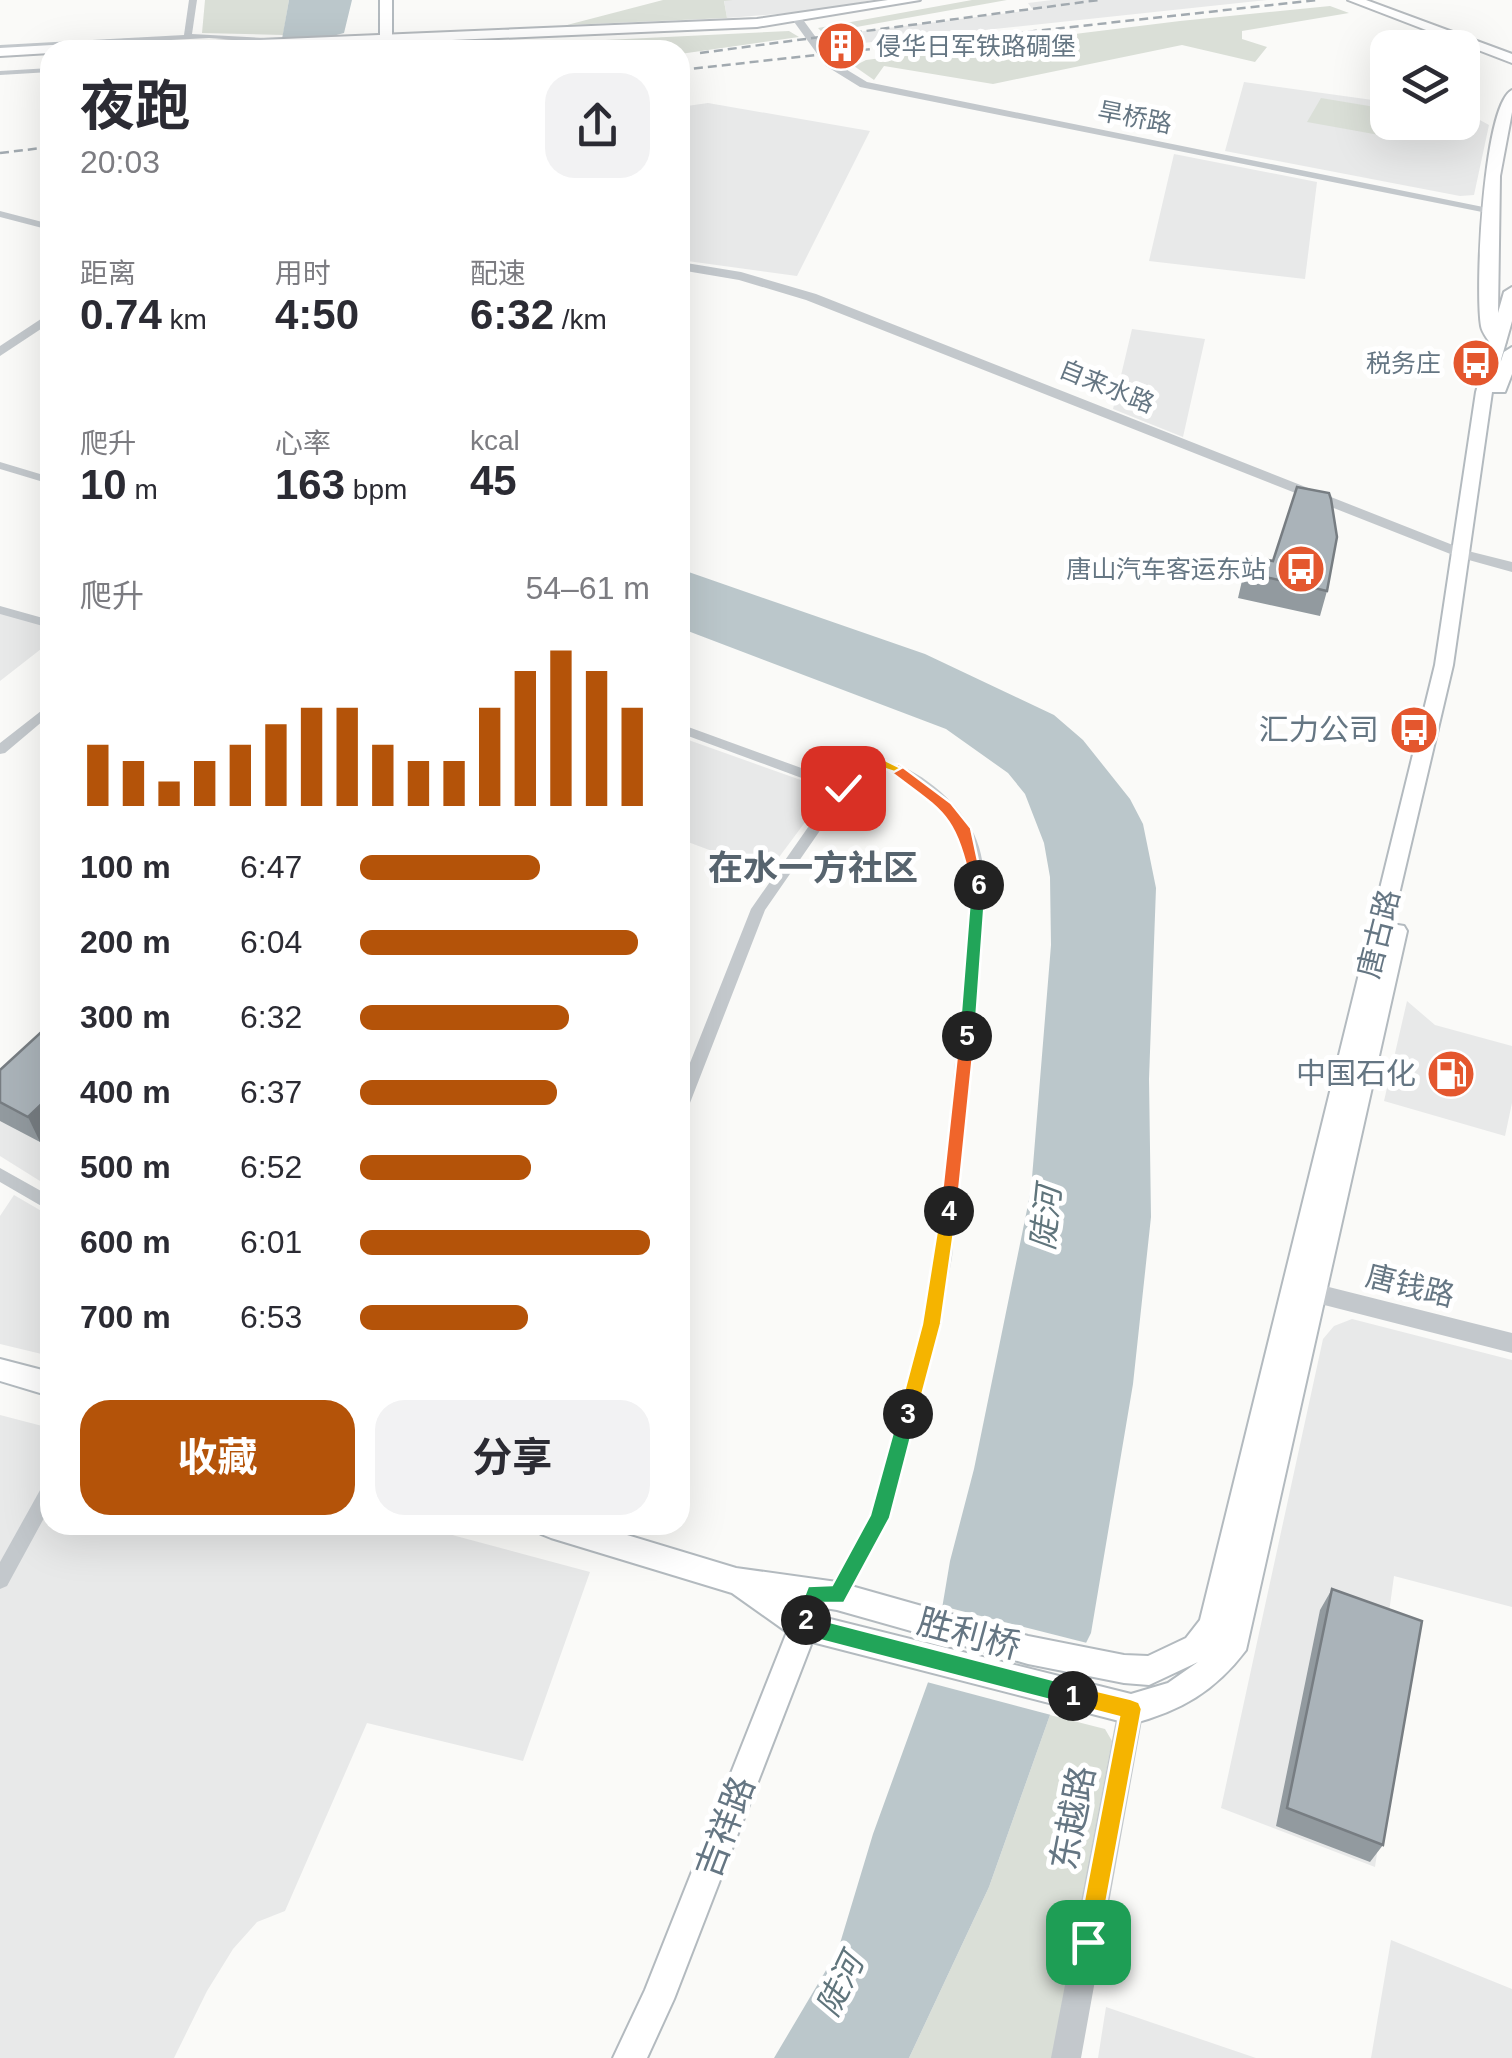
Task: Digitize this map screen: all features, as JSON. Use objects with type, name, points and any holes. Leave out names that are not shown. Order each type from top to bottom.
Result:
[{"type":"main road","points":[[386,0],[386,40]]},
{"type":"main road","points":[[798,21],[914,0]]},
{"type":"main road","points":[[425,40],[798,21],[932,0]]},
{"type":"main road","points":[[1354,0],[1511,57]]},
{"type":"main road","points":[[1365,0],[1511,57]]},
{"type":"main road","points":[[0,60],[40,57]]},
{"type":"main road","points":[[0,60],[40,62]]},
{"type":"main road","points":[[1505,347],[1490,329],[1492,210],[1500,128],[1512,94]]},
{"type":"main road","points":[[1505,347],[1512,129]]},
{"type":"main road","name":"唐古路","points":[[1131,1709],[1168,1701],[1213,1672],[1236,1640],[1303,1290],[1469,555],[1505,347]]},
{"type":"main road","name":"唐古路","points":[[1124,1669],[1149,1671],[1196,1648],[1213,1627],[1303,1290]]},
{"type":"main road","points":[[0,1370],[40,1381]]},
{"type":"main road","points":[[584,1535],[736,1581]]},
{"type":"main road","name":"胜利桥","points":[[736,1581],[826,1594],[1028,1650],[1124,1669]]},
{"type":"main road","name":"胜利桥","points":[[736,1581],[804,1626],[1131,1709]]},
{"type":"main road","name":"吉祥路","points":[[630,2058],[658,1999],[804,1626]]},
{"type":"street","points":[[188,37],[194,0]]},
{"type":"street","name":"旱桥路","points":[[798,21],[830,64],[848,78],[875,88],[1492,210]]},
{"type":"street","points":[[163,40],[252,36],[263,40]]},
{"type":"street","points":[[0,60],[40,55]]},
{"type":"street","points":[[0,214],[40,224]]},
{"type":"street","name":"自来水路","points":[[690,268],[740,276],[811,297],[1469,555],[1512,566]]},
{"type":"street","points":[[0,352],[40,326]]},
{"type":"street","points":[[0,465],[40,477]]},
{"type":"street","points":[[0,610],[40,621]]},
{"type":"street","points":[[0,750],[40,716]]},
{"type":"street","points":[[690,732],[843,788]]},
{"type":"street","points":[[690,1082],[758,909],[860,763],[870,758],[882,760],[918,782],[946,806],[966,831],[979,888],[944,1257],[931,1324],[880,1518],[826,1594]]},
{"type":"street","points":[[0,1174],[40,1198]]},
{"type":"street","name":"唐钱路","points":[[1303,1290],[1512,1343]]},
{"type":"street","points":[[0,1580],[40,1508]]},
{"type":"street","name":"吉祥路","points":[[804,1626],[826,1594]]},
{"type":"street","name":"东越路","points":[[1066,2058],[1131,1709]]},
{"type":"shaded area","points":[[205,0],[289,0],[283,35],[202,33]]},
{"type":"shaded area","points":[[663,0],[733,0],[724,1],[727,18],[567,25]]},
{"type":"shaded area","points":[[724,0],[873,0],[813,11],[727,18]]},
{"type":"shaded area","points":[[972,0],[1007,0],[823,33],[818,28]]},
{"type":"shaded area","points":[[1267,0],[863,43],[856,32],[1033,10],[1028,3]]},
{"type":"shaded area","points":[[1330,6],[1349,13],[1242,31],[1242,39],[1267,47],[1255,62],[1182,45],[993,84],[884,66],[874,80],[854,66],[866,60]]},
{"type":"shaded area","points":[[789,31],[799,37],[690,53],[690,40],[605,40]]},
{"type":"shaded area","points":[[1244,82],[1370,100],[1370,140],[1480,140],[1480,120],[1489,125],[1474,195],[1460,196],[1225,151]]},
{"type":"shaded area","points":[[1321,98],[1370,106],[1370,133],[1307,122]]},
{"type":"shaded area","points":[[708,103],[870,131],[797,276],[690,261],[690,106]]},
{"type":"shaded area","points":[[1174,154],[1317,182],[1305,279],[1149,261]]},
{"type":"shaded area","points":[[1132,329],[1205,339],[1183,437],[1113,409]]},
{"type":"shaded area","points":[[0,608],[40,619],[40,650],[0,681]]},
{"type":"shaded area","points":[[690,741],[829,790],[768,872],[690,843]]},
{"type":"shaded area","name":"中国石化","points":[[1407,1001],[1435,1025],[1512,1046],[1512,1103],[1505,1136],[1384,1101]]},
{"type":"shaded area","points":[[40,1058],[40,1181],[0,1156],[0,1095]]},
{"type":"shaded area","points":[[14,1195],[40,1210],[40,1354],[0,1344],[0,1216]]},
{"type":"shaded area","points":[[1352,1319],[1512,1360],[1512,1607],[1394,1576],[1387,1627],[1410,1635],[1375,1867],[1221,1808],[1323,1339],[1334,1326]]},
{"type":"shaded area","points":[[0,1415],[40,1425],[40,1535],[452,1535],[590,1572],[523,1761],[367,1723],[285,1911],[257,1922],[233,1949],[174,2058],[0,2058]]},
{"type":"shaded area","points":[[1050,1715],[1105,1729],[1112,1741],[1052,2058],[909,2058],[989,1887]]},
{"type":"shaded area","points":[[1391,1940],[1512,1989],[1512,2058],[1371,2058]]},
{"type":"shaded area","points":[[1106,2007],[1256,2058],[1098,2058]]},
{"type":"water","points":[[289,0],[352,0],[344,33],[318,40],[282,40]]},
{"type":"water","name":"陡河","points":[[690,572],[925,654],[1054,715],[1083,740],[1130,799],[1143,824],[1156,888],[1149,1079],[1151,1217],[1133,1384],[1091,1633],[1050,1715],[989,1887],[909,2058],[774,2058],[838,1950],[873,1834],[931,1674],[950,1561],[974,1469],[1031,1190],[1051,945],[1050,877],[1044,843],[1025,794],[1008,773],[946,729],[690,632]]},
{"type":"pier","points":[[938,1605],[1091,1644],[1055,1716],[923,1681]]},
{"type":"building","name":"唐山汽车客运东站","points":[[1297,487],[1329,493],[1331,499],[1337,537],[1327,591],[1244,572],[1249,556],[1273,561]]},
{"type":"building","points":[[40,1033],[40,1106],[28,1117],[0,1102],[0,1070]]},
{"type":"building","points":[[1332,1589],[1422,1621],[1383,1845],[1287,1808]]},
{"type":"railway","points":[[700,53],[1099,0]]},
{"type":"railway","points":[[690,69],[1317,0]]},
{"type":"railway","points":[[0,153],[40,148]]},
{"type":"place","name":"侵华日军铁路碉堡","points":[[841,46]]},
{"type":"place","name":"税务庄","points":[[1476,363]]},
{"type":"place","name":"唐山汽车客运东站","points":[[1301,569]]},
{"type":"place","name":"汇力公司","points":[[1414,730]]},
{"type":"place","name":"中国石化","points":[[1451,1074]]},
{"type":"district","name":"在水一方社区","points":[[813,868]]},
{"type":"route","points":[[843,788],[860,763],[870,758],[882,760],[918,782],[946,806],[966,831],[979,888],[944,1257],[931,1324],[880,1518],[837,1596],[816,1593],[804,1626],[1131,1709],[1088,1942]]}]
